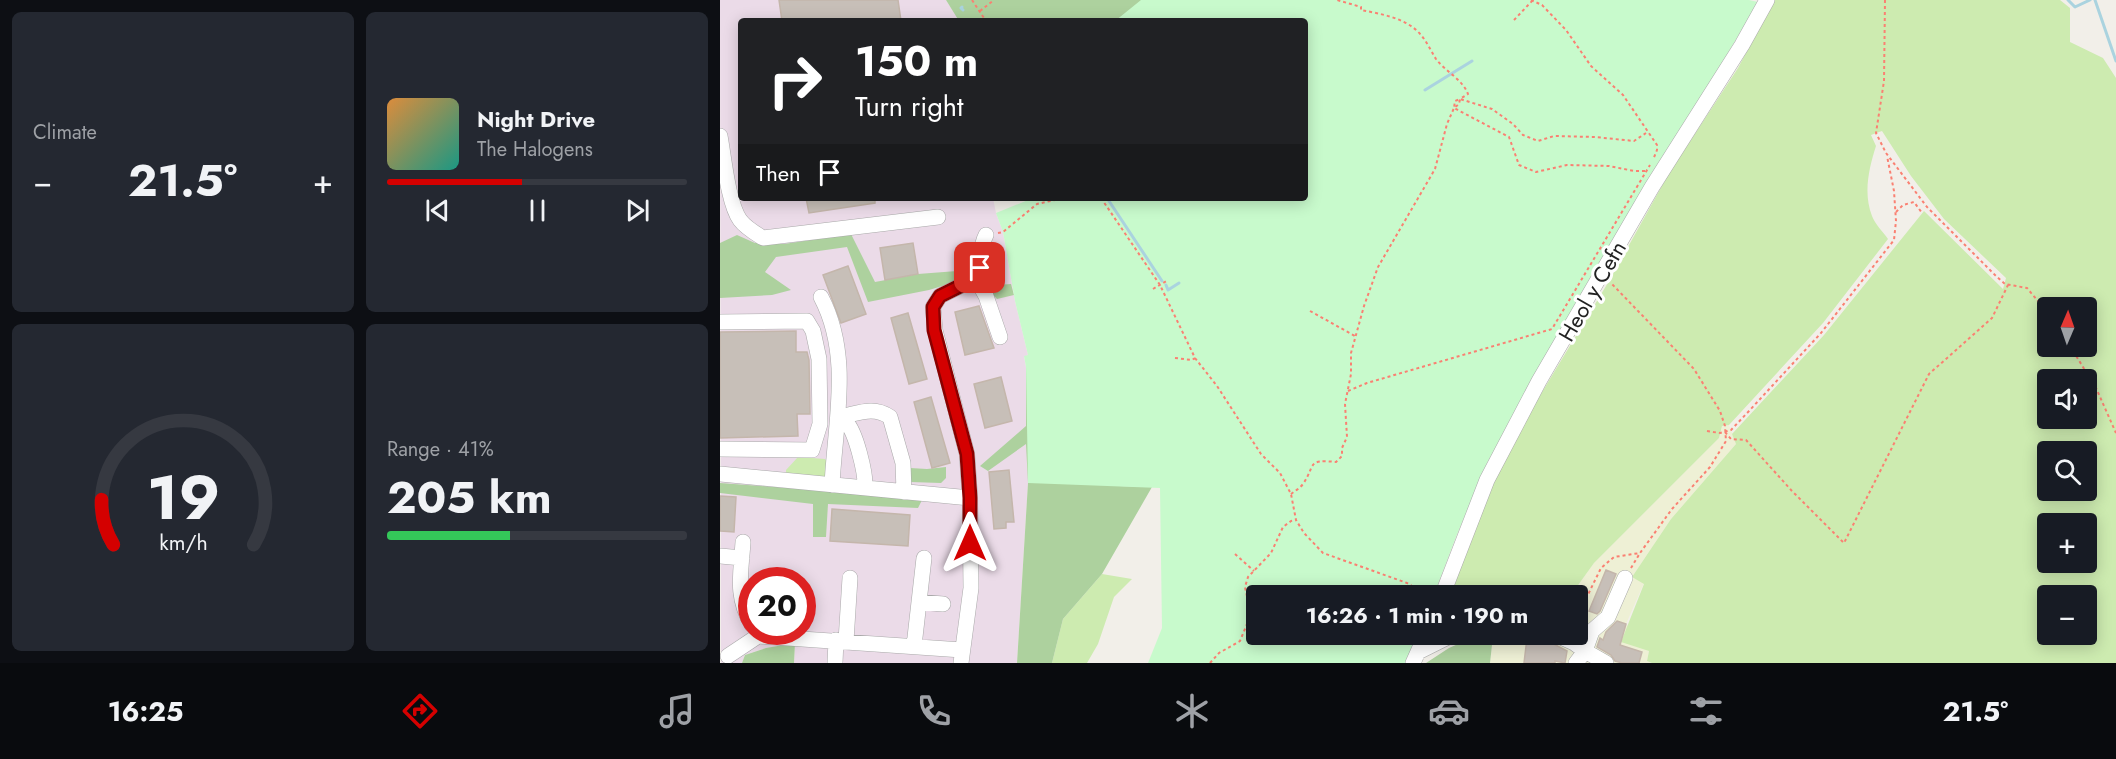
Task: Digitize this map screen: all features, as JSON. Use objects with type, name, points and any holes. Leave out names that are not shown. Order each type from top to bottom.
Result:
[{"type":"street","name":"Heol y Cefn","points":[[1446,585],[1487,480],[1539,381],[1602,277],[1652,187],[1742,45],[1767,0]]},
{"type":"street","points":[[720,136],[734,208],[749,229],[763,238],[938,217]]},
{"type":"street","points":[[816,637],[914,646],[961,656],[971,588],[967,454],[934,330],[933,307],[940,296],[976,278],[980,268],[982,242],[986,234]]},
{"type":"street","points":[[976,278],[986,296],[1000,337]]},
{"type":"street","points":[[821,297],[830,315],[837,342],[840,369],[832,485]]},
{"type":"street","points":[[720,322],[807,321],[813,331],[819,359],[820,424],[812,450]]},
{"type":"street","points":[[837,417],[874,410],[882,411],[890,417],[903,463],[904,492]]},
{"type":"street","points":[[837,417],[846,422],[851,430],[864,472],[865,488]]},
{"type":"street","points":[[720,449],[834,450]]},
{"type":"street","points":[[720,474],[970,498]]},
{"type":"street","points":[[742,567],[743,542]]},
{"type":"street","points":[[720,556],[742,558]]},
{"type":"street","points":[[914,646],[924,558]]},
{"type":"street","points":[[835,663],[841,640],[850,578]]},
{"type":"street","points":[[1588,623],[1608,617],[1624,578]]},
{"type":"street","points":[[919,602],[943,604]]},
{"type":"street","points":[[728,656],[740,645]]},
{"type":"street","points":[[1415,658],[1436,645]]},
{"type":"street","points":[[1581,657],[1606,663]]},
{"type":"path","points":[[972,0],[984,18]]},
{"type":"path","points":[[980,11],[994,0]]},
{"type":"path","points":[[1291,494],[1303,484],[1312,464],[1321,460],[1335,462],[1342,456],[1342,448],[1347,437],[1345,404],[1355,336],[1378,267],[1435,169],[1447,124],[1454,108],[1460,104],[1460,99],[1468,94],[1466,87],[1437,59],[1428,43],[1410,25],[1393,17],[1361,10],[1361,7],[1337,0]]},
{"type":"path","points":[[1348,392],[1367,383],[1552,329],[1652,162],[1657,150],[1656,145],[1623,96],[1591,66],[1566,30],[1542,5],[1532,0],[1514,20]]},
{"type":"path","points":[[1885,0],[1884,81],[1876,133],[1886,153],[1920,198],[2007,284],[2027,288],[2037,300]]},
{"type":"path","points":[[1460,99],[1492,109],[1523,135],[1538,141],[1554,136],[1634,141],[1647,132]]},
{"type":"path","points":[[1454,108],[1509,137],[1519,165],[1536,172],[1568,165],[1609,166],[1645,171]]},
{"type":"path","points":[[1707,431],[1731,430],[1821,333],[1894,240],[1896,212],[1886,153]]},
{"type":"path","points":[[1896,212],[1904,205],[1920,198]]},
{"type":"path","points":[[986,234],[1003,232],[1037,204],[1050,201]]},
{"type":"path","points":[[1103,201],[1160,285],[1195,358],[1217,386],[1262,454],[1280,473],[1291,494],[1296,520],[1304,533],[1323,553],[1409,585]]},
{"type":"path","points":[[1914,202],[1922,213]]},
{"type":"path","points":[[1602,277],[1609,281],[1694,369],[1720,411],[1726,441],[1710,467],[1672,509],[1624,578]]},
{"type":"path","points":[[1154,289],[1167,280]]},
{"type":"path","points":[[1725,432],[1731,439],[1746,440],[1792,491],[1844,543],[1929,374],[1992,318],[2007,284]]},
{"type":"path","points":[[1310,311],[1355,336]]},
{"type":"path","points":[[2077,357],[2096,388],[2116,433]]},
{"type":"path","points":[[1175,358],[1192,360],[1195,358]]},
{"type":"path","points":[[1210,663],[1219,653],[1240,641],[1247,624],[1249,606],[1245,587],[1248,577],[1271,553],[1283,528],[1296,520]]},
{"type":"path","points":[[1588,611],[1601,568],[1614,557],[1641,553]]},
{"type":"path","points":[[1235,554],[1254,571]]},
{"type":"shaded area","points":[[720,0],[946,0],[958,18],[738,18],[738,201],[994,201],[1003,232],[1015,301],[1028,355],[1024,357],[1028,483],[1017,663],[794,663],[795,645],[816,645],[816,567],[738,567],[738,645],[788,645],[766,648],[745,655],[742,663],[721,663]]},
{"type":"green space","points":[[946,0],[1206,0],[1217,18],[957,18]]},
{"type":"green space","points":[[1141,0],[1749,0],[1758,2],[1488,461],[1438,585],[1246,585],[1246,645],[1414,645],[1406,663],[1148,663],[1162,628],[1160,488],[1028,483],[1024,356],[1028,355],[1015,301],[1003,232],[996,213],[1026,201],[1308,201],[1308,18],[1119,18]]},
{"type":"green space","points":[[1774,0],[2060,0],[2070,8],[2070,42],[2103,58],[2116,78],[2116,663],[1652,663],[1647,661],[1649,651],[1621,642],[1644,584],[1632,577],[1671,519],[1736,444],[1732,434],[1824,335],[1924,211],[2003,289],[2006,278],[1944,219],[1911,176],[1882,131],[1871,135],[1876,146],[1867,190],[1873,219],[1888,239],[1823,323],[1729,425],[1722,426],[1719,438],[1594,563],[1578,585],[1453,585],[1499,470],[1527,417],[1609,281],[1668,175],[1738,68]]},
{"type":"green space","points":[[851,234],[875,282],[918,274],[970,270],[968,254],[974,255],[973,270],[962,280],[929,290],[868,302],[847,247],[776,257],[765,272],[791,290],[772,295],[720,298],[720,243],[737,235],[755,243],[784,244]]},
{"type":"green space","points":[[988,259],[992,259],[993,274],[997,285],[1011,284],[1014,295],[997,299],[993,295],[987,281]]},
{"type":"green space","points":[[1026,367],[1119,486],[1152,487],[1102,574],[1063,619],[1052,663],[1017,663],[1028,483],[1026,444],[988,471],[980,466],[1026,426]]},
{"type":"green space","points":[[1729,425],[1736,444],[1671,519],[1632,577],[1644,583],[1626,624],[1649,651],[1647,661],[1652,663],[1490,663],[1492,645],[1588,645],[1588,585],[1578,585],[1594,563],[1719,438],[1722,426]]},
{"type":"green space","points":[[798,457],[825,459],[827,462],[825,476],[821,478],[786,474],[786,470]]},
{"type":"green space","points":[[946,467],[946,478],[941,483],[910,482],[910,468]]},
{"type":"green space","points":[[720,483],[923,498],[918,508],[828,504],[826,537],[813,537],[813,504],[720,493]]},
{"type":"green space","points":[[1102,574],[1132,579],[1114,597],[1098,644],[1087,663],[1052,663],[1063,619]]},
{"type":"green space","points":[[795,645],[794,663],[742,663],[745,655],[766,648]]},
{"type":"green space","points":[[1456,645],[1492,645],[1490,663],[1426,663]]},
{"type":"building","points":[[779,0],[898,0],[901,18],[782,18]]},
{"type":"building","points":[[807,201],[875,201],[875,203],[809,213]]},
{"type":"building","points":[[913,243],[918,274],[885,280],[880,248]]},
{"type":"building","points":[[848,266],[866,314],[841,323],[823,275]]},
{"type":"building","points":[[979,306],[994,348],[965,355],[955,312]]},
{"type":"building","points":[[908,313],[927,379],[909,384],[891,318]]},
{"type":"building","points":[[796,331],[796,352],[807,352],[809,360],[810,414],[797,414],[798,436],[720,438],[720,332]]},
{"type":"building","points":[[1001,377],[1012,421],[985,428],[974,384]]},
{"type":"building","points":[[931,397],[950,463],[932,468],[914,402]]},
{"type":"building","points":[[1009,470],[1014,522],[1006,522],[1006,528],[994,529],[989,472]]},
{"type":"building","points":[[720,496],[736,497],[734,532],[720,531]]},
{"type":"building","points":[[832,509],[910,515],[908,546],[830,541]]},
{"type":"building","points":[[1606,570],[1616,574],[1597,614],[1589,611]]},
{"type":"building","points":[[1617,621],[1626,624],[1620,645],[1642,652],[1639,663],[1615,661],[1611,655],[1597,647],[1600,638],[1603,640],[1606,632]]},
{"type":"building","points":[[1526,645],[1556,645],[1567,651],[1565,663],[1555,661],[1555,663],[1524,663]]},
{"type":"waterway","points":[[2068,0],[2075,7],[2090,0]]},
{"type":"waterway","points":[[2095,0],[2116,61]]},
{"type":"waterway","points":[[962,7],[963,10]]},
{"type":"waterway","points":[[1425,90],[1472,61]]},
{"type":"waterway","points":[[1109,201],[1162,281]]},
{"type":"waterway","points":[[1166,285],[1168,290],[1179,283]]},
{"type":"route","points":[[970,543],[967,454],[934,330],[933,307],[940,296],[976,278],[980,268]]}]
